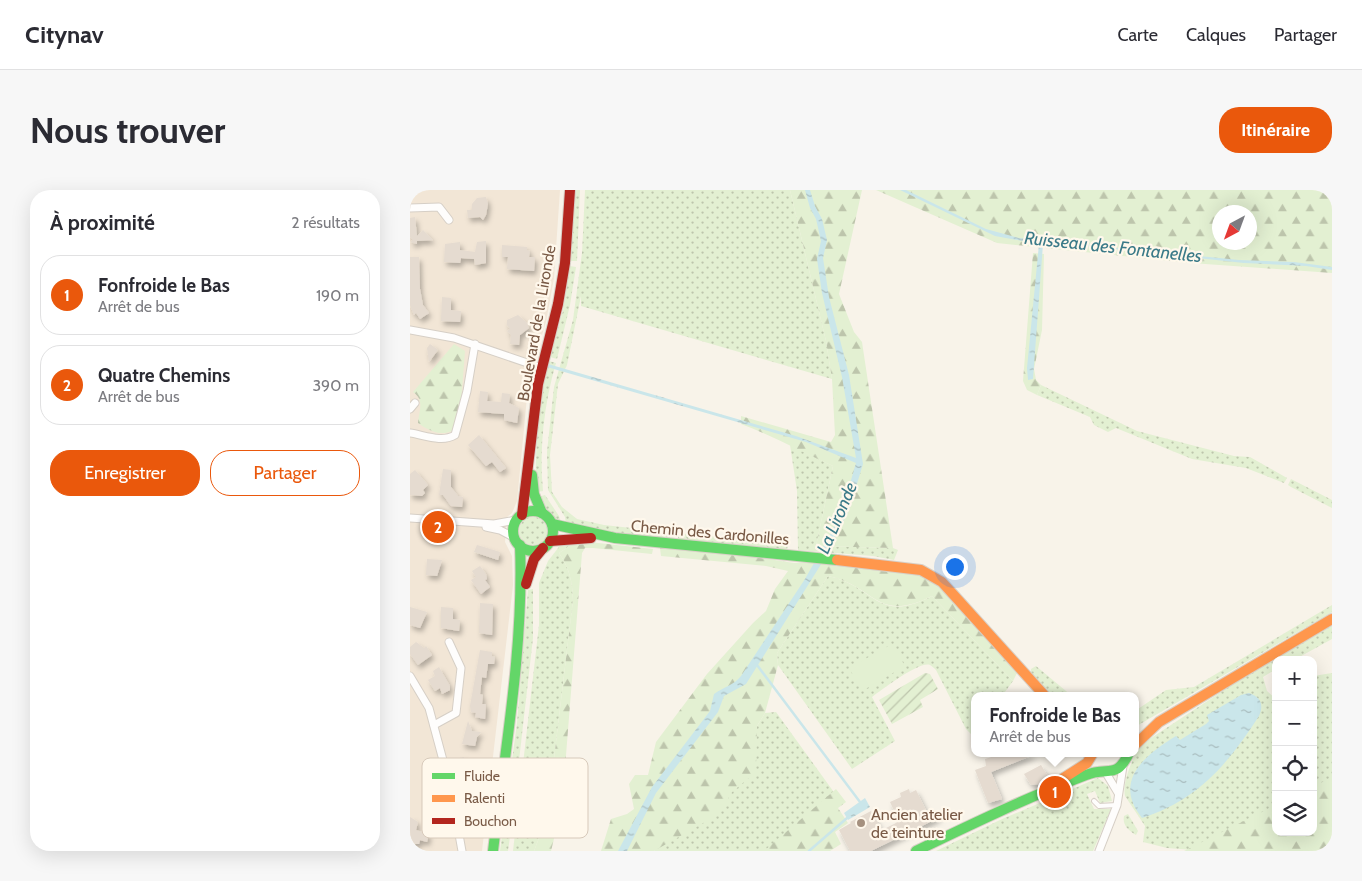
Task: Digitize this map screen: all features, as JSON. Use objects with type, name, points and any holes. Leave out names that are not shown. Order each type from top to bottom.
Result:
[{"type":"street","name":"Boulevard de la Lironde","points":[[519,518],[530,461],[542,368],[558,304],[565,263],[570,190]]},
{"type":"street","points":[[410,208],[439,207],[449,220]]},
{"type":"street","points":[[410,330],[475,344],[542,368]]},
{"type":"street","points":[[410,433],[442,438],[450,438],[455,435],[467,391],[475,344]]},
{"type":"street","name":"Boulevard de la Lironde","points":[[530,461],[534,494],[542,513]]},
{"type":"street","points":[[410,518],[501,524],[534,511],[542,513],[552,524],[553,532],[547,544],[532,563],[522,594]]},
{"type":"street","points":[[505,758],[518,654],[522,594],[518,542],[514,527],[519,518]]},
{"type":"street","points":[[469,523],[500,530],[532,550],[547,544]]},
{"type":"street","name":"Chemin des Cardonilles","points":[[552,524],[571,530],[615,538],[835,558],[911,567],[931,575],[957,598],[1041,692]]},
{"type":"street","name":"Chemin des Cardonilles","points":[[547,544],[615,538]]},
{"type":"street","points":[[1139,731],[1159,722],[1332,619]]},
{"type":"street","points":[[434,725],[456,713],[461,668],[450,642]]},
{"type":"street","points":[[410,676],[429,708],[443,758]]},
{"type":"street","points":[[1139,741],[1159,722]]},
{"type":"street","points":[[916,851],[1033,795],[1080,768],[1090,757]]},
{"type":"street","points":[[1094,757],[1095,765],[1104,773],[1118,793]]},
{"type":"street","points":[[1033,795],[1084,776],[1115,772],[1124,761]]},
{"type":"street","points":[[1099,851],[1117,805],[1124,761]]},
{"type":"street","points":[[460,838],[462,851]]},
{"type":"street","points":[[493,851],[495,838]]},
{"type":"lane","points":[[1094,801],[1097,806],[1117,805]]},
{"type":"shaded area","points":[[410,190],[560,190],[554,278],[546,322],[529,376],[517,501],[512,513],[507,517],[505,542],[512,556],[513,585],[493,758],[422,758],[422,838],[484,838],[482,851],[410,851]]},
{"type":"green space","points":[[575,190],[580,190],[577,261],[570,261]]},
{"type":"green space","points":[[585,190],[790,190],[826,341],[832,379],[581,306],[581,296],[567,365],[558,384],[550,455],[552,492],[562,507],[577,519],[604,525],[668,532],[667,539],[587,529],[566,524],[565,517],[548,490],[547,452],[554,387],[573,320],[582,253]]},
{"type":"green space","points":[[790,190],[862,190],[839,294],[854,332],[862,342],[893,548],[816,546],[833,466],[741,424],[741,416],[831,442],[835,435],[832,379],[826,341]]},
{"type":"green space","points":[[876,190],[1332,190],[1332,273],[1191,263],[997,243]]},
{"type":"green space","points":[[1033,253],[1044,254],[1042,330],[1034,369],[1036,380],[1041,385],[1037,395],[1027,390],[1023,381]]},
{"type":"green space","points":[[570,266],[576,267],[570,305],[557,359],[550,357],[563,311]]},
{"type":"green space","points":[[454,344],[465,351],[461,403],[454,430],[440,433],[418,423],[420,402],[417,395],[413,392]]},
{"type":"green space","points":[[549,361],[556,363],[548,394],[542,442],[543,491],[537,492],[538,426]]},
{"type":"green space","points":[[1041,385],[1137,431],[1234,456],[1250,457],[1287,478],[1284,483],[1246,468],[1192,459],[1116,428],[1108,432],[1094,425],[1090,417],[1037,395]]},
{"type":"green space","points":[[790,445],[833,466],[816,546],[893,548],[898,550],[894,560],[873,556],[798,550],[797,491]]},
{"type":"green space","points":[[1291,479],[1332,500],[1332,508],[1288,485]]},
{"type":"green space","points":[[545,495],[559,516],[561,524],[546,512],[538,497]]},
{"type":"green space","points":[[533,517],[543,521],[547,531],[543,541],[533,545],[523,541],[519,531],[523,521]]},
{"type":"green space","points":[[678,533],[788,543],[787,550],[678,539]]},
{"type":"green space","points":[[589,542],[653,549],[652,554],[593,548],[585,548],[582,553],[566,758],[554,758],[573,600],[570,575],[559,553],[574,543]]},
{"type":"green space","points":[[562,543],[574,543],[559,553],[570,575],[573,600],[554,758],[524,758],[539,625],[539,583],[548,561]]},
{"type":"green space","points":[[660,548],[735,554],[794,563],[826,562],[833,565],[911,570],[937,581],[1019,669],[1013,681],[932,596],[913,604],[887,605],[857,587],[828,576],[777,653],[778,665],[765,713],[757,726],[756,772],[732,792],[719,814],[654,851],[601,851],[611,819],[627,814],[634,809],[629,784],[635,775],[648,775],[656,742],[707,674],[766,611],[775,589],[788,571],[766,566],[661,556]]},
{"type":"green space","points":[[828,576],[857,587],[877,601],[887,605],[899,607],[913,604],[932,596],[1013,681],[1005,692],[971,692],[971,734],[966,729],[936,670],[930,665],[918,667],[872,697],[895,741],[852,769],[778,665],[777,653]]},
{"type":"green space","points":[[533,589],[533,638],[519,758],[512,758],[517,723],[528,590]]},
{"type":"green space","points":[[1332,605],[1332,612],[1139,725],[1139,708],[1166,690],[1194,687]]},
{"type":"green space","points":[[1332,626],[1332,639],[1301,656],[1280,656]]},
{"type":"green space","points":[[892,644],[905,666],[862,691],[849,668]]},
{"type":"green space","points":[[1272,661],[1272,671],[1263,677],[1267,691],[1272,695],[1272,811],[1193,850],[1167,848],[1143,842],[1145,826],[1125,796],[1124,790],[1129,769],[1134,757],[1139,757],[1139,749],[1142,744]]},
{"type":"green space","points":[[1036,666],[1067,692],[1048,692],[1031,674],[1031,669]]},
{"type":"green space","points":[[925,673],[930,674],[938,689],[920,700],[923,707],[892,724],[879,700]]},
{"type":"green space","points":[[1332,673],[1332,779],[1317,786],[1317,701],[1317,675]]},
{"type":"green space","points":[[776,712],[841,802],[783,851],[654,851],[713,798],[765,713]]},
{"type":"green space","points":[[1332,777],[1332,851],[1184,851],[1272,807],[1272,836],[1317,836],[1317,785]]},
{"type":"green space","points":[[1098,778],[1108,786],[1112,801],[1100,803],[1095,791],[1087,794],[1094,809],[1111,809],[1093,851],[936,851],[1000,820]]},
{"type":"green space","points":[[836,789],[846,802],[838,808],[848,823],[835,832],[841,844],[830,851],[764,851]]},
{"type":"green space","points":[[1128,814],[1138,831],[1136,835],[1125,825],[1124,816]]},
{"type":"green space","points":[[502,838],[510,838],[508,851],[500,851]]},
{"type":"green space","points":[[514,838],[539,838],[534,851],[513,851]]},
{"type":"green space","points":[[539,838],[554,838],[551,851],[534,851]]},
{"type":"water","points":[[805,190],[810,190],[822,219],[827,240],[823,258],[829,297],[849,375],[863,464],[849,510],[825,558],[746,684],[724,696],[718,712],[656,793],[627,851],[618,851],[652,787],[710,711],[714,694],[732,684],[741,676],[805,579],[831,533],[844,504],[856,463],[806,442],[547,367],[548,364],[796,436],[856,458],[842,377],[822,293],[817,259],[821,241],[816,219],[810,208]]},
{"type":"water","points":[[900,190],[906,190],[986,229],[1019,238],[1239,260],[1294,262],[1332,267],[1332,270],[1306,266],[1244,263],[1067,244],[1043,244],[1033,379],[1028,380],[1027,368],[1039,244],[995,236]]},
{"type":"water","points":[[1249,693],[1259,699],[1261,705],[1260,712],[1236,750],[1210,778],[1180,801],[1142,818],[1134,805],[1130,792],[1131,781],[1136,770],[1164,743],[1176,736],[1180,740],[1206,724],[1209,721],[1207,715],[1241,695]]},
{"type":"water","points":[[865,798],[870,807],[848,820],[844,813]]},
{"type":"building","points":[[486,197],[488,204],[483,220],[480,217],[468,218],[467,210],[472,210],[472,204],[477,198]]},
{"type":"building","points":[[415,217],[417,236],[423,230],[433,240],[417,241],[417,244],[410,242],[413,240],[410,237],[410,218]]},
{"type":"building","points":[[486,241],[486,263],[475,265],[474,259],[461,258],[460,263],[444,262],[445,244],[460,242],[460,250],[475,252],[477,242]]},
{"type":"building","points":[[502,245],[527,247],[527,250],[530,251],[529,257],[535,257],[534,271],[507,269],[508,257],[502,257]]},
{"type":"building","points":[[410,257],[419,257],[420,289],[423,305],[429,313],[420,319],[416,313],[414,315],[410,305]]},
{"type":"building","points":[[442,297],[451,298],[451,310],[461,311],[460,322],[441,321]]},
{"type":"building","points":[[518,315],[527,323],[529,328],[520,335],[519,345],[510,344],[511,335],[507,331],[510,329],[507,325],[507,320]]},
{"type":"building","points":[[430,344],[438,350],[429,362],[427,348]]},
{"type":"building","points":[[480,391],[488,392],[487,401],[501,402],[502,393],[510,394],[509,403],[519,408],[517,423],[504,420],[504,414],[478,412]]},
{"type":"building","points":[[479,435],[506,468],[500,472],[492,462],[486,466],[468,445]]},
{"type":"building","points":[[443,469],[451,470],[451,487],[458,496],[463,497],[462,507],[451,506],[443,495],[439,495]]},
{"type":"building","points":[[415,470],[428,485],[423,490],[425,493],[422,496],[410,495],[410,474]]},
{"type":"building","points":[[477,545],[500,552],[498,560],[474,552]]},
{"type":"building","points":[[427,559],[442,560],[437,576],[426,575]]},
{"type":"building","points":[[480,566],[486,574],[487,579],[485,580],[490,587],[481,594],[471,580],[476,577],[472,571]]},
{"type":"building","points":[[480,603],[493,604],[492,635],[479,633]]},
{"type":"building","points":[[410,607],[427,612],[420,628],[410,625]]},
{"type":"building","points":[[441,607],[453,608],[453,619],[460,620],[459,631],[441,628]]},
{"type":"building","points":[[416,642],[424,648],[426,646],[432,655],[418,665],[410,654],[410,647]]},
{"type":"building","points":[[480,650],[492,652],[492,656],[495,657],[494,664],[488,664],[486,678],[482,677],[480,694],[483,695],[482,704],[486,704],[485,719],[475,717],[476,713],[471,712],[470,706]]},
{"type":"building","points":[[439,667],[450,686],[450,690],[442,694],[440,688],[435,691],[428,680],[435,676],[433,671]]},
{"type":"building","points":[[468,721],[472,731],[481,732],[477,737],[475,746],[462,744]]},
{"type":"building","points":[[991,757],[1028,757],[991,772],[1002,799],[988,803],[975,770],[986,766],[985,759]]},
{"type":"building","points":[[1041,765],[1049,778],[1040,784],[1031,785],[1024,774]]},
{"type":"building","points":[[909,789],[910,793],[916,790],[927,812],[940,817],[871,851],[850,851],[839,830],[871,811],[882,830],[896,823],[899,821],[890,802],[901,797],[900,793]]},
{"type":"building","points":[[410,817],[418,822],[416,830],[422,832],[422,838],[428,838],[427,842],[420,840],[419,844],[410,844]]},
{"type":"waterway","points":[[757,665],[860,802]]},
{"type":"waterway","points":[[809,851],[847,818]]},
{"type":"traffic: fast","points":[[532,475],[534,494],[542,513]]},
{"type":"traffic: fast","points":[[533,511],[547,517],[553,531],[547,545],[533,551],[519,545],[513,531],[519,517],[533,511]]},
{"type":"traffic: fast","points":[[552,524],[615,538],[837,560]]},
{"type":"traffic: fast","points":[[505,758],[519,622],[520,545]]},
{"type":"traffic: fast","points":[[916,851],[1064,783],[1086,775],[1116,769],[1120,767],[1126,757]]},
{"type":"traffic: fast","points":[[493,851],[495,838]]},
{"type":"traffic: slow","points":[[837,560],[921,570],[942,582],[1041,692]]},
{"type":"traffic: slow","points":[[1139,741],[1159,722],[1332,619]]},
{"type":"traffic: slow","points":[[1062,779],[1087,763],[1091,757]]},
{"type":"traffic: jam","points":[[522,515],[538,384],[558,304],[565,263],[570,190]]},
{"type":"traffic: jam","points":[[550,541],[591,538]]},
{"type":"traffic: jam","points":[[526,584],[534,559],[543,548]]},
{"type":"place","name":"Quatre Chemins","points":[[438,527]]},
{"type":"place","name":"Fonfroide le Bas","points":[[1055,792]]},
{"type":"place","name":"Ancien atelier de teinture","points":[[861,823]]},
{"type":"water label","name":"Ruisseau des Fontanelles","points":[[1113,247]]},
{"type":"water label","name":"La Lironde","points":[[837,518]]}]
